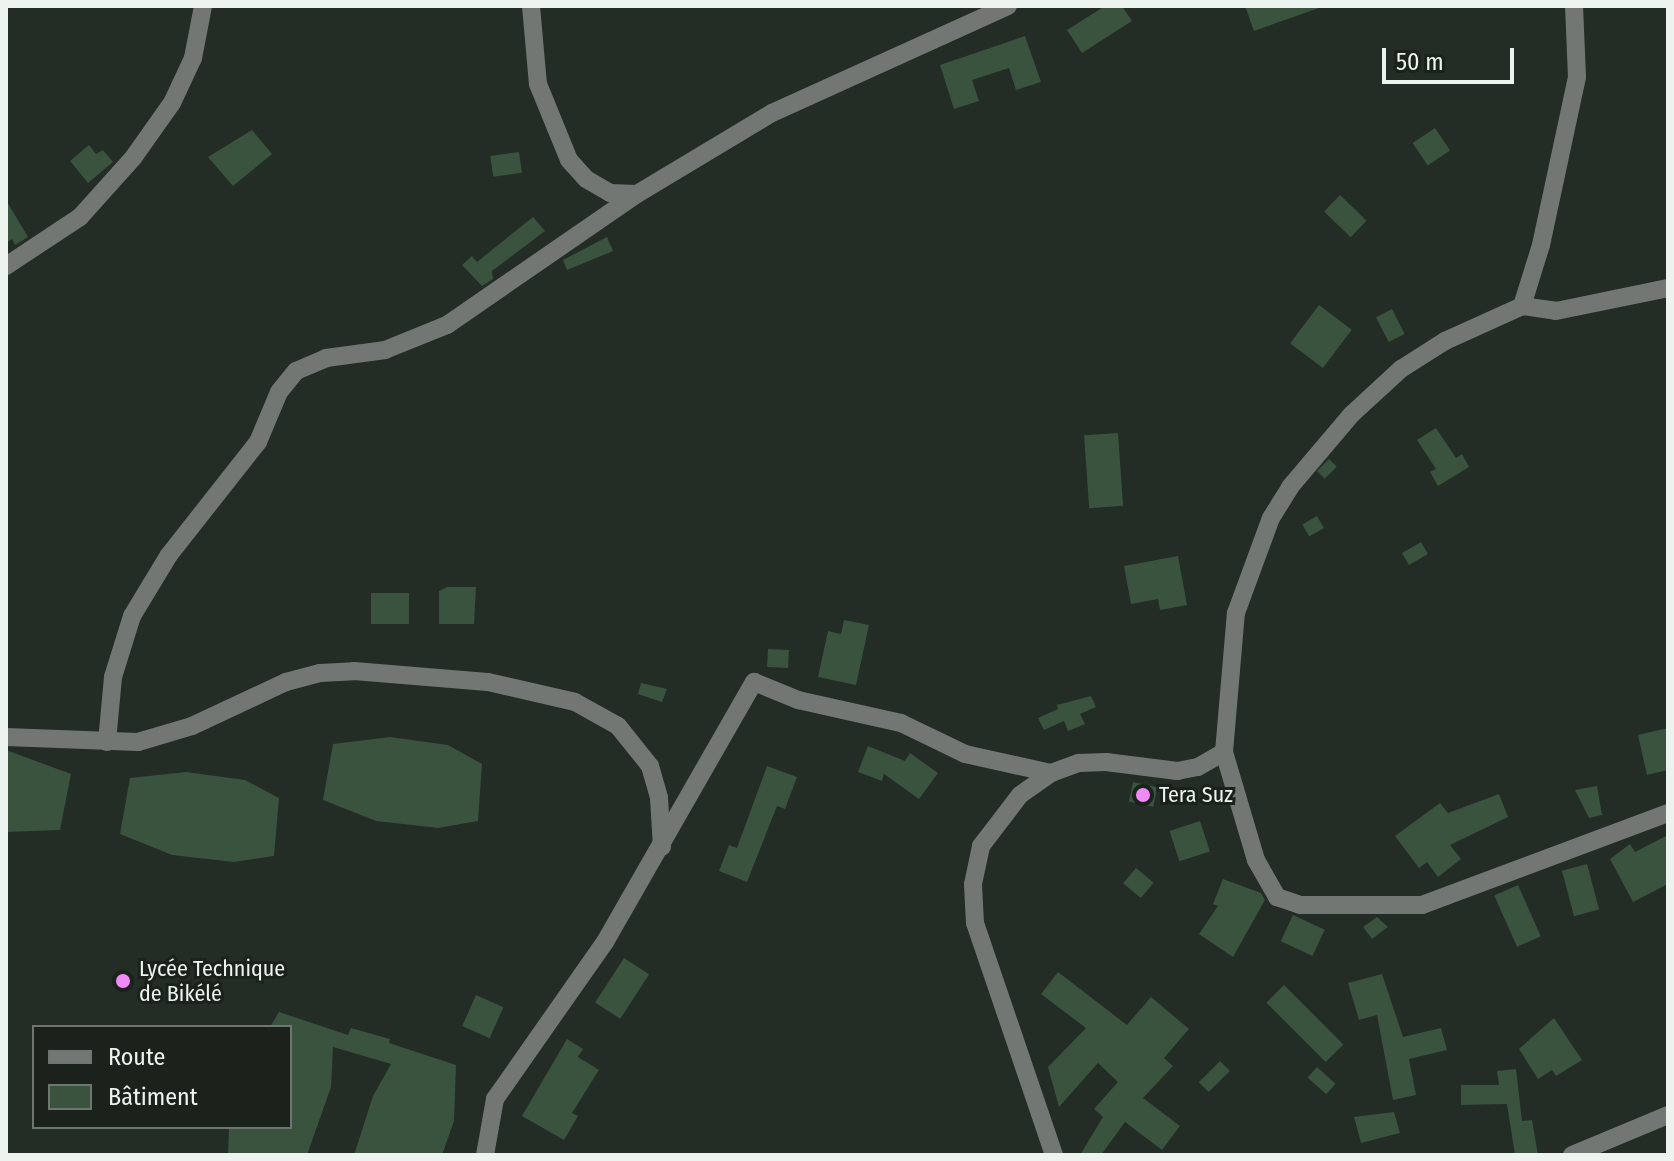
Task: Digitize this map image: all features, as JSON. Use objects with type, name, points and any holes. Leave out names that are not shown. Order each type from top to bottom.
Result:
[{"type":"street","points":[[6,266],[80,217],[133,158],[172,103],[193,58],[203,6]]},
{"type":"street","points":[[531,6],[538,84],[569,160],[586,179],[610,193],[637,194]]},
{"type":"street","points":[[107,742],[113,677],[132,616],[169,555],[258,442],[279,392],[296,371],[326,358],[385,350],[447,325],[637,194],[772,113],[1008,6]]},
{"type":"street","points":[[1522,306],[1541,245],[1577,77],[1574,6]]},
{"type":"street","points":[[1668,288],[1556,311],[1522,306],[1445,341],[1401,369],[1352,414],[1290,487],[1271,518],[1236,613],[1224,752],[1256,860],[1277,897],[1300,905],[1422,905],[1668,813]]},
{"type":"street","points":[[6,737],[138,742],[192,726],[286,682],[320,673],[354,671],[488,682],[575,702],[618,726],[650,766],[659,798],[662,847]]},
{"type":"street","points":[[485,1155],[495,1099],[605,942],[754,682],[798,700],[901,723],[965,754],[1051,773]]},
{"type":"street","points":[[1054,1155],[975,923],[973,884],[981,846],[993,825],[1020,795],[1051,773],[1079,763],[1106,762],[1177,771],[1198,767],[1224,752]]},
{"type":"street","points":[[1572,1155],[1668,1115]]},
{"type":"building","points":[[1105,6],[1122,6],[1132,21],[1082,53],[1067,30]]},
{"type":"building","points":[[1245,6],[1319,6],[1319,8],[1254,31]]},
{"type":"building","points":[[1025,36],[1041,82],[1016,90],[1009,68],[972,80],[979,101],[954,109],[940,65]]},
{"type":"building","points":[[1435,128],[1450,150],[1428,165],[1413,143]]},
{"type":"building","points":[[252,130],[272,154],[233,186],[208,157]]},
{"type":"building","points":[[89,145],[96,154],[103,150],[113,162],[88,183],[70,161]]},
{"type":"building","points":[[519,152],[522,173],[493,177],[490,156]]},
{"type":"building","points":[[1340,195],[1367,221],[1351,237],[1324,212]]},
{"type":"building","points":[[6,200],[28,237],[15,245],[12,239],[6,243]]},
{"type":"building","points":[[533,217],[545,231],[492,271],[493,279],[482,286],[462,265],[472,256],[477,262]]},
{"type":"building","points":[[607,237],[613,251],[567,270],[563,260]]},
{"type":"building","points":[[1319,305],[1352,330],[1323,368],[1290,343]]},
{"type":"building","points":[[1392,309],[1405,334],[1389,342],[1376,317]]},
{"type":"building","points":[[1436,428],[1456,458],[1462,454],[1469,467],[1438,486],[1430,472],[1436,469],[1417,440]]},
{"type":"building","points":[[1118,433],[1123,506],[1089,508],[1084,435]]},
{"type":"building","points":[[1329,459],[1337,467],[1325,479],[1317,471]]},
{"type":"building","points":[[1317,516],[1324,528],[1309,537],[1302,524]]},
{"type":"building","points":[[1421,542],[1428,554],[1409,565],[1402,553]]},
{"type":"building","points":[[1178,556],[1187,605],[1160,610],[1158,599],[1131,604],[1124,566]]},
{"type":"building","points":[[447,587],[476,587],[474,624],[439,624],[439,591]]},
{"type":"building","points":[[371,593],[409,593],[409,624],[371,624]]},
{"type":"building","points":[[844,620],[869,625],[856,685],[818,677],[828,631],[841,634]]},
{"type":"building","points":[[768,649],[789,650],[788,668],[767,667]]},
{"type":"building","points":[[641,683],[667,689],[662,702],[638,694]]},
{"type":"building","points":[[1091,696],[1096,707],[1080,714],[1085,724],[1068,731],[1064,721],[1044,730],[1038,718],[1058,709],[1057,705]]},
{"type":"building","points":[[1668,728],[1668,770],[1647,775],[1638,735]]},
{"type":"building","points":[[390,737],[448,745],[482,764],[478,821],[438,828],[376,821],[323,800],[333,744]]},
{"type":"building","points":[[868,746],[905,761],[910,753],[938,773],[919,799],[884,774],[882,781],[858,772]]},
{"type":"building","points":[[6,750],[71,774],[60,830],[6,832]]},
{"type":"building","points":[[767,766],[797,777],[785,809],[777,806],[747,882],[719,871],[729,845],[737,848]]},
{"type":"building","points":[[186,772],[245,780],[279,798],[274,856],[234,862],[172,855],[120,834],[130,778]]},
{"type":"building","points":[[1133,782],[1157,787],[1153,807],[1129,802]]},
{"type":"building","points":[[1597,786],[1602,815],[1589,818],[1575,790]]},
{"type":"building","points":[[1499,794],[1508,817],[1450,845],[1461,859],[1438,877],[1427,862],[1419,868],[1395,836],[1440,803],[1448,813]]},
{"type":"building","points":[[1200,821],[1210,851],[1179,861],[1170,831]]},
{"type":"building","points":[[1668,835],[1668,884],[1633,902],[1610,859],[1630,844],[1635,852]]},
{"type":"building","points":[[1587,864],[1599,909],[1574,916],[1562,871]]},
{"type":"building","points":[[1136,868],[1154,883],[1141,898],[1123,883]]},
{"type":"building","points":[[1223,879],[1261,893],[1265,900],[1233,957],[1199,934],[1218,906],[1213,904]]},
{"type":"building","points":[[1518,885],[1541,936],[1517,947],[1494,896]]},
{"type":"building","points":[[1293,915],[1325,930],[1312,956],[1281,941]]},
{"type":"building","points":[[1377,917],[1388,927],[1372,939],[1363,927]]},
{"type":"building","points":[[624,958],[649,974],[620,1019],[595,1002]]},
{"type":"building","points":[[1058,972],[1127,1025],[1151,997],[1189,1029],[1164,1058],[1173,1066],[1143,1098],[1180,1126],[1162,1150],[1125,1122],[1101,1155],[1080,1155],[1103,1117],[1094,1109],[1118,1082],[1098,1063],[1059,1107],[1048,1067],[1086,1028],[1041,994]]},
{"type":"building","points":[[1382,974],[1403,1037],[1441,1028],[1447,1050],[1409,1059],[1416,1095],[1393,1100],[1377,1015],[1359,1020],[1348,983]]},
{"type":"building","points":[[1284,985],[1343,1044],[1326,1062],[1266,1003]]},
{"type":"building","points":[[476,995],[503,1007],[490,1038],[462,1026]]},
{"type":"building","points":[[279,1012],[348,1035],[351,1028],[390,1039],[389,1043],[456,1065],[454,1121],[442,1155],[354,1155],[373,1096],[391,1064],[333,1047],[331,1087],[307,1155],[228,1155],[229,1129],[292,1129],[292,1025],[271,1025]]},
{"type":"building","points":[[1554,1018],[1582,1060],[1556,1076],[1552,1070],[1538,1079],[1519,1049]]},
{"type":"building","points":[[567,1039],[583,1049],[578,1057],[599,1070],[572,1113],[578,1116],[564,1140],[522,1116]]},
{"type":"building","points":[[1220,1061],[1230,1071],[1209,1092],[1199,1082]]},
{"type":"building","points":[[1317,1067],[1336,1084],[1326,1094],[1308,1077]]},
{"type":"building","points":[[1516,1069],[1522,1121],[1532,1120],[1538,1155],[1515,1155],[1507,1104],[1461,1105],[1461,1085],[1499,1085],[1497,1071]]},
{"type":"building","points":[[1394,1112],[1400,1133],[1361,1143],[1354,1117]]},
{"type":"place","name":"Tera Suz","points":[[1143,795]]},
{"type":"place","name":"Lycée Technique de Bikélé","points":[[123,981]]}]
